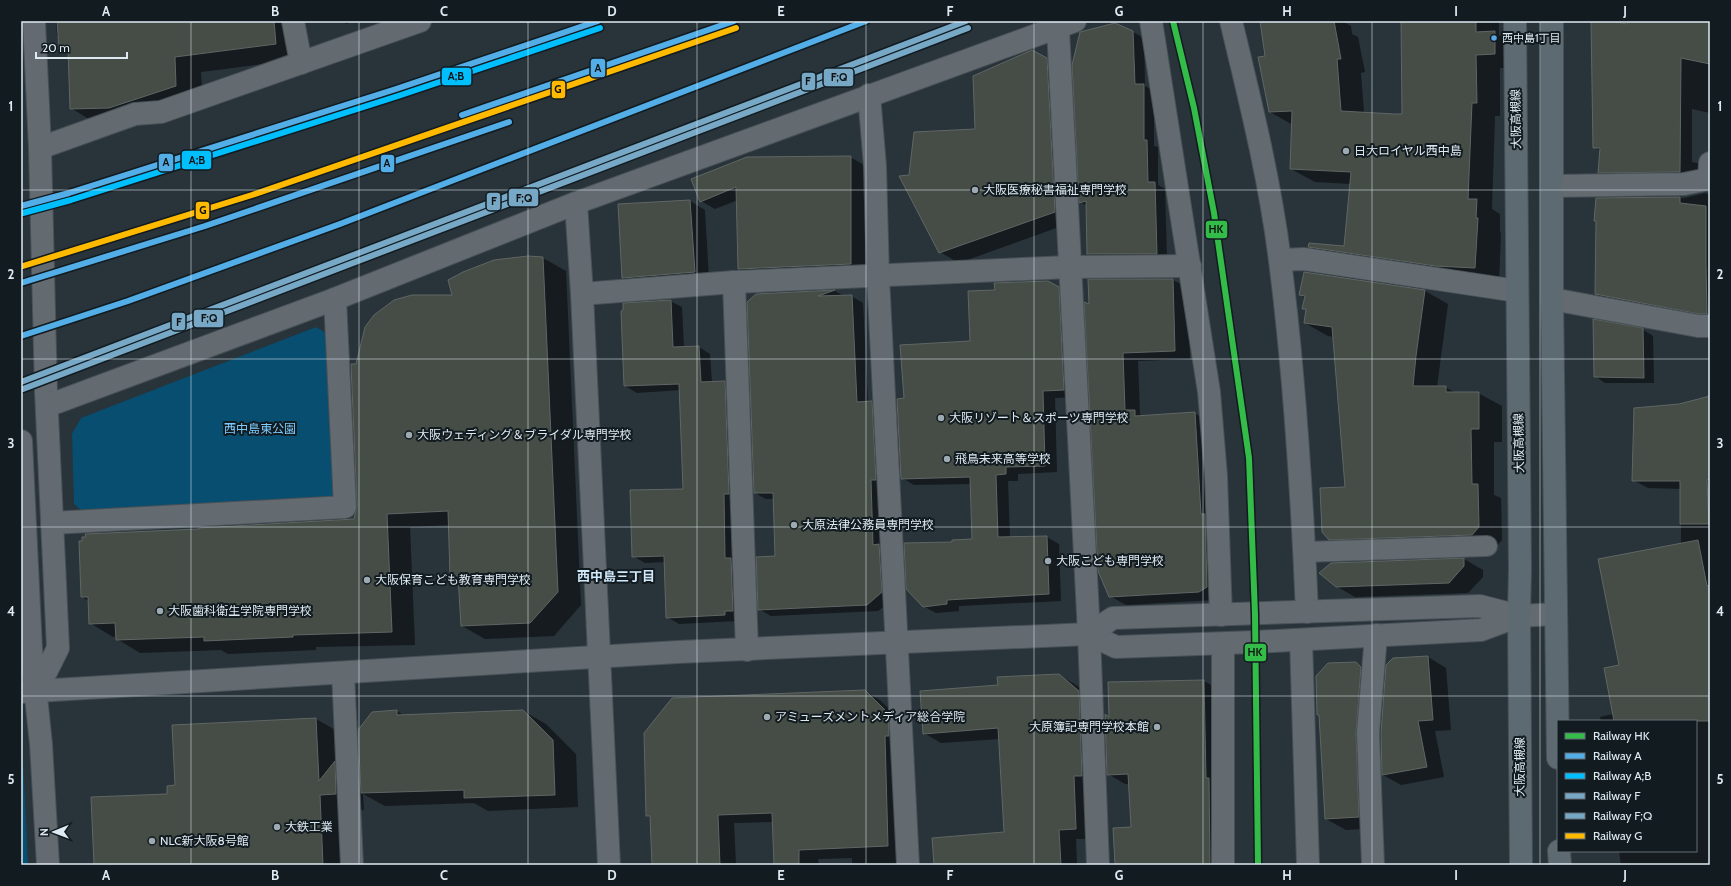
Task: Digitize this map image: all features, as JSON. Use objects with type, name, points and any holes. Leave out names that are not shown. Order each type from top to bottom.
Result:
[{"type":"main road","name":"大阪高槻線","points":[[1515,21],[1520,569],[1520,865]]},
{"type":"main road","points":[[1552,21],[1552,299],[1557,720]]},
{"type":"main road","points":[[1559,852],[1560,865]]},
{"type":"street","points":[[29,692],[58,648],[47,406],[40,148],[34,21]]},
{"type":"street","points":[[293,21],[301,63]]},
{"type":"street","points":[[40,148],[135,114],[161,112],[420,21]]},
{"type":"street","points":[[1151,21],[1209,392],[1214,453],[1221,615]]},
{"type":"street","points":[[1231,21],[1261,149],[1280,260],[1300,461],[1307,612]]},
{"type":"street","points":[[47,406],[335,299],[576,203],[869,95],[1066,25],[1069,267],[1089,634],[1098,865]]},
{"type":"street","points":[[869,95],[875,166],[878,277],[908,865]]},
{"type":"street","points":[[1552,186],[1684,184],[1709,179],[1710,163]]},
{"type":"street","points":[[576,203],[582,294],[609,865]]},
{"type":"street","points":[[1280,260],[1304,259],[1517,291]]},
{"type":"street","points":[[582,294],[734,282],[878,277],[1069,267],[1190,266]]},
{"type":"street","points":[[734,282],[747,650]]},
{"type":"street","points":[[52,523],[345,507],[335,299]]},
{"type":"street","points":[[1552,299],[1706,331]]},
{"type":"street","points":[[21,441],[31,649],[29,692],[41,744],[48,865]]},
{"type":"street","points":[[1304,552],[1487,546]]},
{"type":"street","points":[[1089,634],[1113,618],[1480,606],[1519,616]]},
{"type":"street","points":[[29,692],[598,657],[1089,634],[1116,647],[1223,644],[1481,630],[1519,616],[1555,614]]},
{"type":"street","points":[[1373,865],[1368,733],[1376,635]]},
{"type":"street","points":[[1301,640],[1308,865]]},
{"type":"street","points":[[1223,644],[1223,865]]},
{"type":"street","points":[[343,673],[352,865]]},
{"type":"green space","name":"西中島東公園","points":[[316,327],[331,336],[337,499],[84,513],[74,504],[72,434],[81,418]]},
{"type":"green space","points":[[21,760],[23,760],[28,865],[21,865]]},
{"type":"building","points":[[57,21],[274,21],[276,44],[175,57],[176,86],[109,108],[70,109],[68,49],[59,49]]},
{"type":"building","points":[[1260,21],[1334,21],[1341,59],[1337,59],[1341,111],[1395,114],[1402,114],[1401,21],[1476,21],[1476,32],[1495,31],[1495,54],[1476,55],[1477,103],[1472,103],[1468,199],[1477,199],[1476,218],[1478,218],[1475,268],[1435,266],[1308,247],[1309,243],[1344,246],[1351,172],[1290,169],[1292,111],[1269,112],[1258,57],[1265,56]]},
{"type":"building","points":[[1591,21],[1612,21],[1627,24],[1628,21],[1710,21],[1710,64],[1681,58],[1680,172],[1598,173],[1600,148],[1593,148]]},
{"type":"building","points":[[1115,23],[1133,31],[1135,84],[1144,84],[1144,140],[1147,140],[1148,182],[1155,182],[1157,254],[1087,254],[1086,201],[1079,203],[1072,65],[1080,32]]},
{"type":"building","name":"大阪医療秘書福祉専門学校","points":[[1032,50],[1047,58],[1055,212],[939,253],[899,176],[909,175],[914,132],[975,129],[973,76]]},
{"type":"building","points":[[851,156],[851,264],[738,269],[736,187],[700,202],[691,179],[747,157]]},
{"type":"building","points":[[1680,197],[1680,203],[1706,206],[1707,314],[1699,314],[1595,294],[1596,221],[1594,221],[1596,198]]},
{"type":"building","points":[[690,200],[695,272],[622,278],[618,204]]},
{"type":"building","points":[[528,256],[543,257],[558,592],[530,623],[461,626],[458,576],[450,576],[448,511],[387,514],[392,632],[293,635],[293,637],[204,641],[204,637],[116,640],[115,623],[89,624],[88,597],[81,597],[79,541],[82,541],[82,537],[86,537],[85,534],[199,529],[354,519],[357,506],[351,364],[356,364],[365,327],[374,315],[394,300],[412,295],[452,295],[448,280],[463,272],[494,260]]},
{"type":"building","points":[[1304,272],[1425,290],[1413,386],[1446,386],[1446,392],[1479,392],[1479,429],[1471,429],[1472,484],[1478,484],[1479,527],[1472,535],[1329,540],[1322,532],[1320,488],[1345,487],[1332,327],[1304,323],[1306,309],[1302,309],[1305,296],[1299,295]]},
{"type":"building","points":[[1088,279],[1173,279],[1175,351],[1123,353],[1125,410],[1135,410],[1135,416],[1195,412],[1201,514],[1205,514],[1207,587],[1199,592],[1109,597],[1098,571],[1084,302],[1089,304]]},
{"type":"building","points":[[1048,281],[1059,287],[1064,390],[1043,391],[1045,466],[1006,467],[1006,474],[996,475],[998,537],[1047,536],[1049,594],[947,600],[947,604],[923,607],[906,589],[904,543],[952,542],[952,540],[972,539],[970,477],[901,479],[897,399],[904,398],[900,345],[970,341],[968,291],[995,290],[994,283]]},
{"type":"building","points":[[835,290],[818,296],[852,295],[857,402],[872,401],[876,480],[871,480],[873,545],[879,544],[882,592],[867,605],[758,610],[756,557],[775,556],[773,493],[754,493],[747,302],[756,294]]},
{"type":"building","points":[[671,300],[673,347],[699,346],[701,382],[725,381],[729,494],[724,494],[725,558],[731,558],[733,611],[725,611],[725,615],[666,618],[664,556],[632,557],[630,490],[683,489],[679,384],[624,386],[621,311],[623,310],[623,303]]},
{"type":"building","points":[[1593,319],[1643,328],[1644,378],[1594,377]]},
{"type":"building","points":[[1710,396],[1710,479],[1707,480],[1709,524],[1680,524],[1680,481],[1632,481],[1634,408],[1679,404]]},
{"type":"building","points":[[1698,540],[1707,586],[1710,585],[1710,721],[1614,720],[1604,668],[1619,665],[1598,559]]},
{"type":"building","points":[[1464,558],[1464,566],[1449,583],[1336,587],[1319,573],[1331,563]]},
{"type":"building","points":[[1428,656],[1433,720],[1418,721],[1427,767],[1382,775],[1381,733],[1386,665],[1393,658]]},
{"type":"building","points":[[1356,662],[1361,667],[1356,733],[1359,817],[1325,819],[1319,715],[1317,715],[1316,676],[1328,663]]},
{"type":"building","points":[[1059,674],[1079,691],[1082,776],[1074,776],[1076,829],[1059,830],[1061,865],[934,865],[932,838],[1004,832],[998,728],[923,734],[920,691],[998,685],[997,677]]},
{"type":"building","points":[[1204,680],[1206,778],[1209,778],[1210,865],[1115,865],[1113,828],[1131,827],[1128,774],[1107,775],[1105,714],[1109,717],[1108,682]]},
{"type":"building","points":[[865,690],[888,713],[889,736],[885,736],[888,846],[799,850],[799,865],[774,865],[772,813],[718,815],[720,865],[652,865],[650,816],[646,816],[644,733],[672,698]]},
{"type":"building","points":[[397,710],[397,715],[523,710],[553,740],[555,795],[464,798],[464,790],[361,793],[358,730],[372,712]]},
{"type":"building","name":"大鉄工業","points":[[316,718],[319,781],[335,761],[336,794],[320,795],[323,865],[94,865],[91,797],[167,794],[167,786],[175,785],[172,725]]},
{"type":"rail line","name":"A","points":[[21,206],[69,193],[396,89],[598,21]]},
{"type":"rail line","name":"A","points":[[462,115],[734,21]]},
{"type":"rail line","name":"A","points":[[21,336],[128,301],[340,224],[866,21]]},
{"type":"rail line","name":"F","points":[[21,382],[966,21]]},
{"type":"rail line","name":"HK","points":[[1173,21],[1194,108],[1214,213],[1249,458],[1255,614],[1258,865]]},
{"type":"rail line","name":"A;B","points":[[23,213],[71,200],[398,96],[600,28]]},
{"type":"rail line","name":"G","points":[[23,266],[252,195],[736,28]]},
{"type":"rail line","name":"F;Q","points":[[23,389],[968,28]]},
{"type":"rail line","name":"A","points":[[21,283],[205,226],[509,122]]},
{"type":"place","name":"西中島1丁目","points":[[1494,38]]},
{"type":"place","name":"日大ロイヤル西中島","points":[[1346,151]]},
{"type":"place","name":"大阪医療秘書福祉専門学校","points":[[975,190]]},
{"type":"place","name":"大阪リゾート＆スポーツ専門学校","points":[[941,418]]},
{"type":"place","name":"大阪ウェディング＆ブライダル専門学校","points":[[409,435]]},
{"type":"place","name":"飛鳥未来高等学校","points":[[947,459]]},
{"type":"place","name":"大原法律公務員専門学校","points":[[794,525]]},
{"type":"place","name":"大阪こども専門学校","points":[[1048,561]]},
{"type":"place","name":"大阪保育こども教育専門学校","points":[[367,580]]},
{"type":"place","name":"大阪歯科衛生学院専門学校","points":[[160,611]]},
{"type":"place","name":"アミューズメントメディア総合学院","points":[[767,717]]},
{"type":"place","name":"大原簿記専門学校本館","points":[[1157,727]]},
{"type":"place","name":"大鉄工業","points":[[277,827]]},
{"type":"place","name":"NLC新大阪8号館","points":[[152,841]]},
{"type":"district","name":"西中島三丁目","points":[[616,576]]}]
